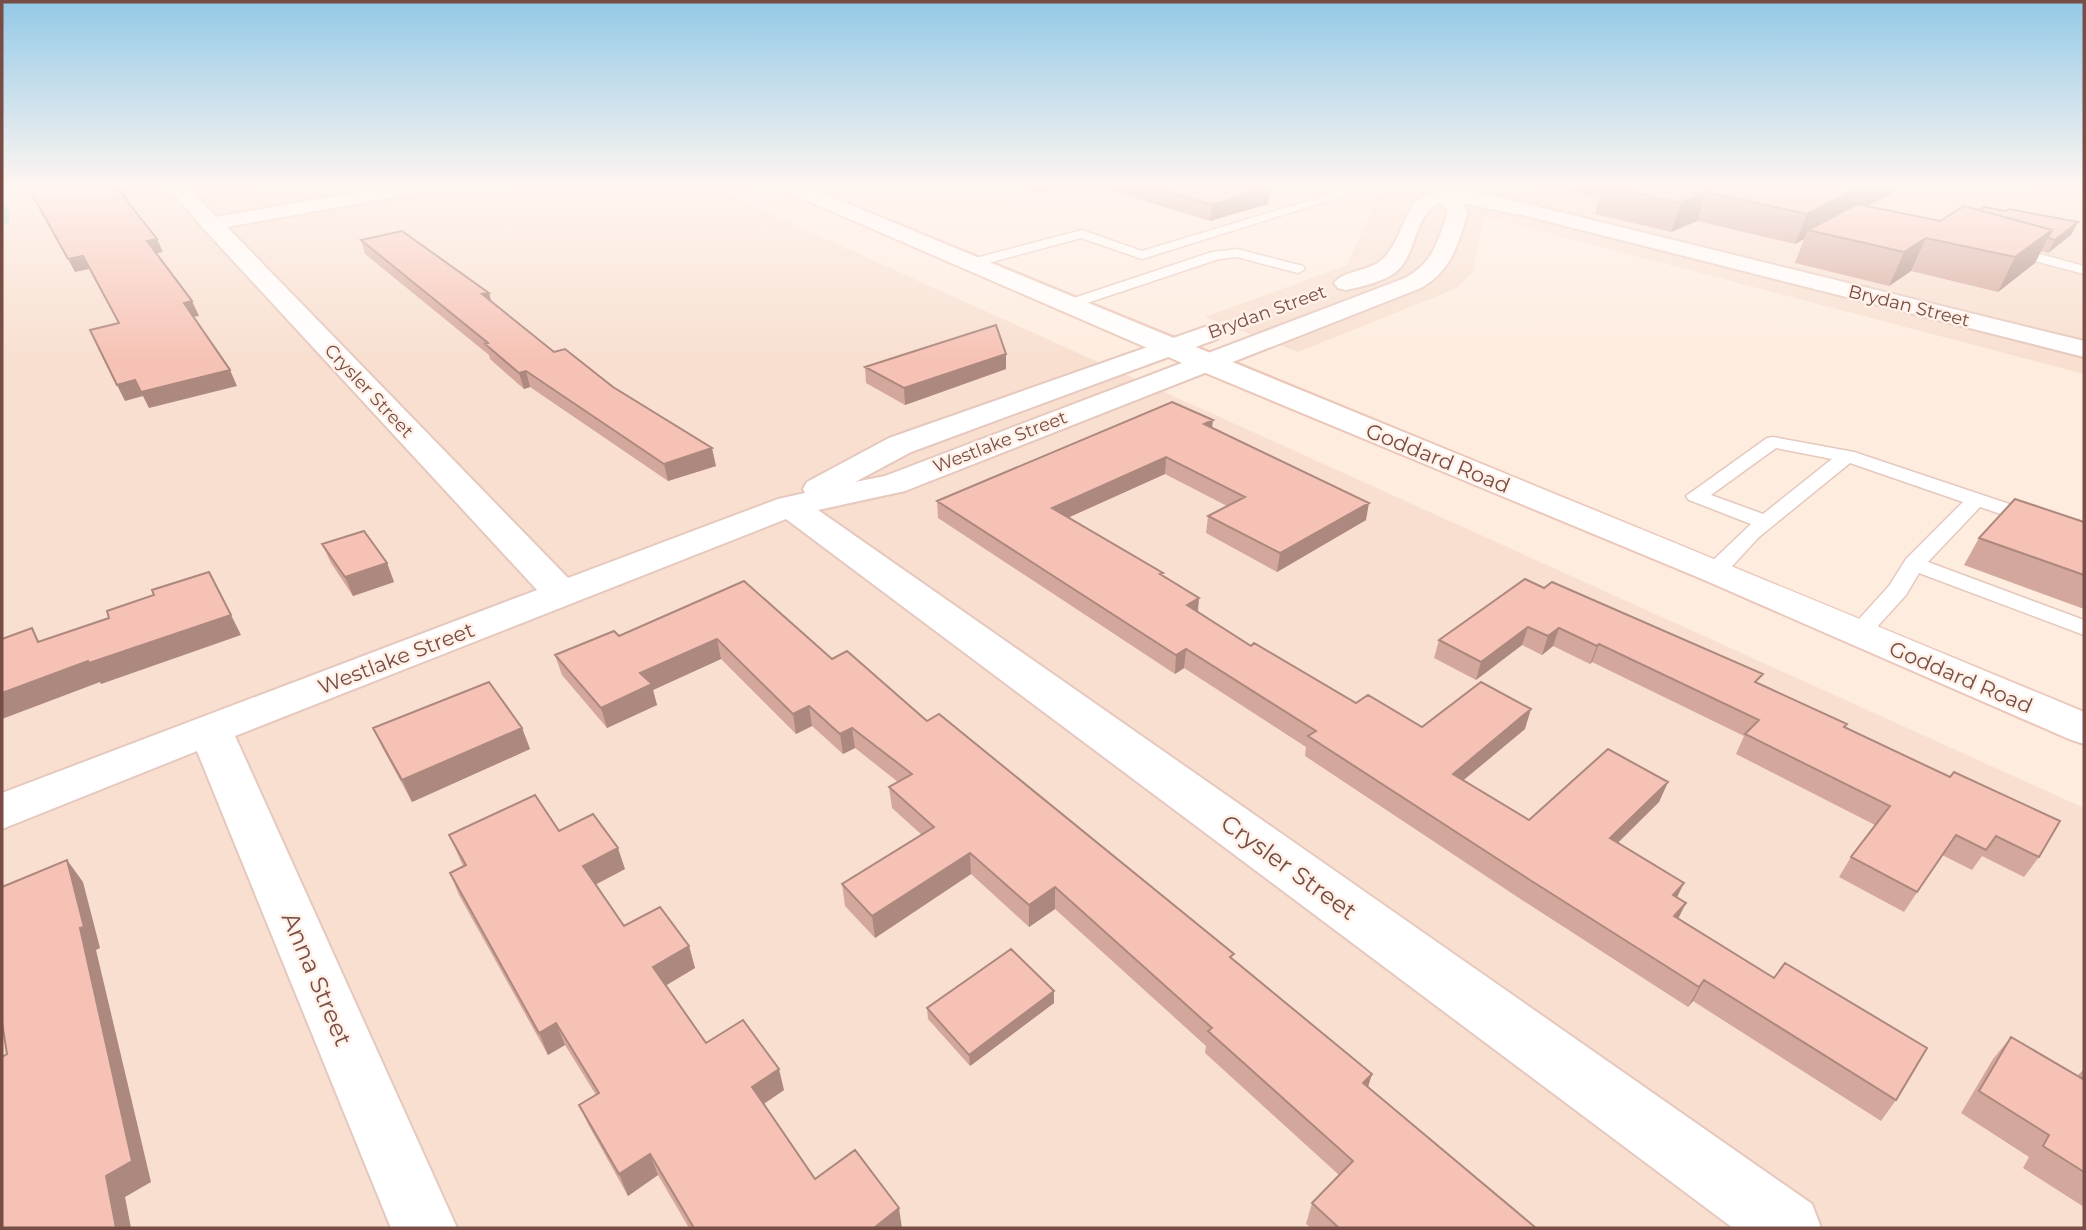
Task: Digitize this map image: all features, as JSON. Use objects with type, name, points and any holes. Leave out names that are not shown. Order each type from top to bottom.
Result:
[{"type":"street","name":"Crysler Street","points":[[229,244],[562,594]]},
{"type":"street","name":"Goddard Road","points":[[930,244],[1206,363],[1715,571],[2084,729]]},
{"type":"street","name":"Brydan Street","points":[[1325,291],[1389,266],[1403,244]]},
{"type":"street","name":"Brydan Street","points":[[1206,363],[1429,275],[1440,262],[1446,244]]},
{"type":"street","name":"Brydan Street","points":[[1665,244],[2084,349]]},
{"type":"street","name":"Brydan Street","points":[[1171,348],[1224,328]]},
{"type":"street","name":"Westlake Street","points":[[2,812],[790,506],[900,445],[1171,348]]},
{"type":"street","name":"Westlake Street","points":[[790,506],[894,484],[1206,363]]},
{"type":"street","name":"Crysler Street","points":[[790,506],[1788,1228]]},
{"type":"street","name":"Anna Street","points":[[210,729],[424,1228]]},
{"type":"lane","points":[[973,263],[1043,244]]},
{"type":"lane","points":[[1112,244],[1142,255],[1177,244]]},
{"type":"lane","points":[[1993,245],[2084,270]]},
{"type":"lane","points":[[1068,304],[1217,255],[1237,253],[1298,269]]},
{"type":"lane","points":[[1765,522],[1696,496],[1773,442],[1847,456],[2084,536]]},
{"type":"lane","points":[[1715,571],[1765,522],[1847,456]]},
{"type":"lane","points":[[1858,634],[1898,590],[1914,564],[1977,499]]},
{"type":"lane","points":[[1914,564],[2084,628]]},
{"type":"shaded area","points":[[2,244],[838,244],[2084,808],[2084,1228],[2,1228]]},
{"type":"shaded area","points":[[1356,244],[1478,244],[1473,272],[1457,288],[1298,352],[1205,317],[1347,265]]},
{"type":"shaded area","points":[[1592,244],[2084,244],[2084,374]]},
{"type":"building","points":[[60,244],[150,244],[192,301],[184,303],[230,370],[141,392],[135,380],[117,385],[90,330],[119,323],[83,256],[68,259]]},
{"type":"building","points":[[366,244],[421,244],[489,293],[482,294],[554,352],[565,349],[613,387],[712,448],[664,464],[526,371],[519,373],[485,344],[488,343]]},
{"type":"building","points":[[1871,244],[1916,244],[1904,252]]},
{"type":"building","points":[[1956,244],[2032,244],[2015,257]]},
{"type":"building","points":[[996,325],[1006,354],[904,388],[865,367]]},
{"type":"building","points":[[1172,402],[1213,420],[1204,424],[1369,503],[1280,553],[1208,516],[1245,497],[1166,457],[1052,508],[1163,573],[1160,574],[1199,598],[1187,605],[1251,646],[1254,643],[1356,703],[1368,695],[1422,727],[1481,682],[1531,709],[1453,774],[1529,820],[1608,749],[1668,782],[1610,838],[1684,883],[1673,895],[1686,903],[1674,916],[1774,978],[1785,963],[1927,1048],[1896,1100],[1704,980],[1699,987],[1308,736],[1316,731],[1186,649],[1176,655],[937,501]]},
{"type":"building","points":[[2015,499],[2084,522],[2084,575],[1979,538]]},
{"type":"building","points":[[364,531],[387,563],[345,577],[322,544]]},
{"type":"building","points":[[209,572],[231,615],[89,663],[88,661],[2,693],[2,639],[32,628],[38,642],[109,618],[107,611],[154,595],[152,590]]},
{"type":"building","points":[[1525,579],[1544,588],[1552,582],[1763,674],[1755,682],[1847,724],[1844,727],[1950,777],[1954,772],[2060,821],[2039,857],[1996,836],[1986,850],[1956,835],[1917,892],[1851,857],[1890,806],[1745,734],[1759,720],[1599,644],[1597,646],[1559,628],[1548,636],[1528,627],[1481,662],[1439,640]]},
{"type":"building","points":[[744,581],[832,659],[847,651],[927,721],[939,714],[1234,954],[1230,957],[1372,1074],[1363,1083],[1536,1228],[1339,1228],[1312,1203],[1353,1161],[1208,1031],[1212,1028],[1055,887],[1029,905],[970,853],[872,916],[842,884],[934,827],[889,787],[912,774],[852,728],[840,734],[809,706],[793,714],[717,639],[640,673],[652,684],[601,708],[555,655],[614,631],[619,636]]},
{"type":"building","points":[[489,682],[522,728],[402,780],[373,728]]},
{"type":"building","points":[[535,795],[559,831],[593,814],[618,848],[583,866],[624,926],[660,907],[689,946],[653,967],[706,1043],[743,1020],[779,1069],[752,1087],[815,1179],[855,1150],[899,1208],[874,1228],[694,1228],[650,1154],[619,1174],[579,1105],[599,1093],[556,1023],[539,1033],[450,873],[466,865],[449,835]]},
{"type":"building","points":[[67,860],[84,927],[80,928],[132,1161],[106,1176],[116,1228],[2,1228],[2,1057],[7,1054],[2,1022],[2,887]]},
{"type":"building","points":[[1011,949],[1054,991],[969,1055],[927,1008]]},
{"type":"building","points":[[2011,1037],[2083,1079],[2084,1077],[2084,1172],[2043,1146],[2049,1135],[1979,1091]]}]
